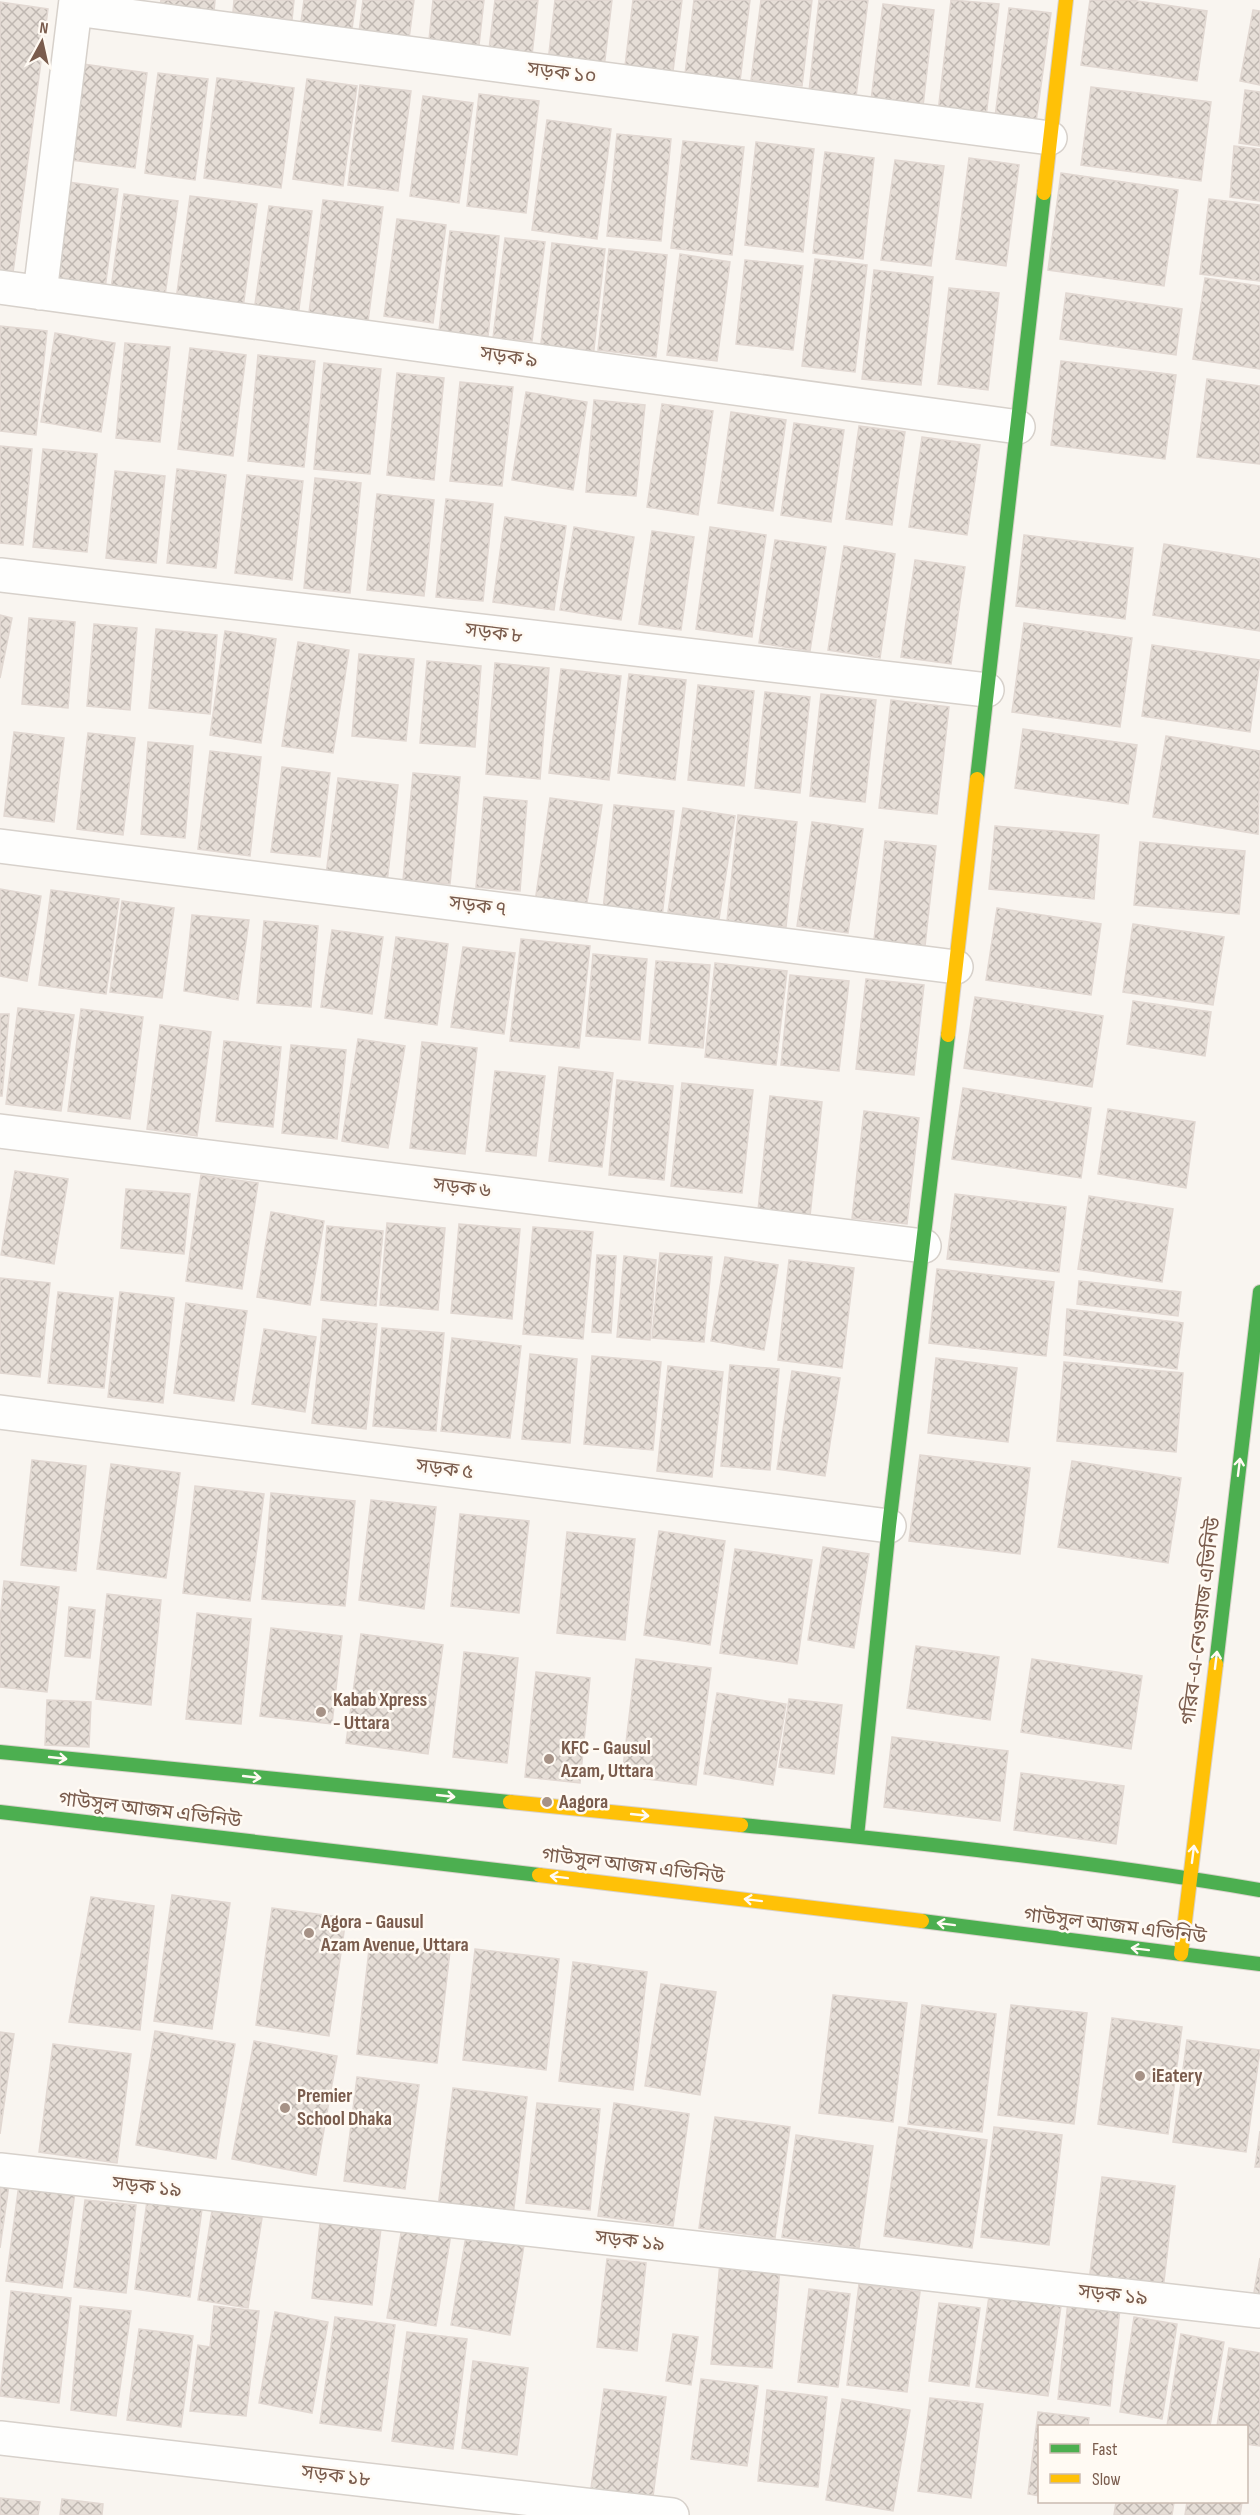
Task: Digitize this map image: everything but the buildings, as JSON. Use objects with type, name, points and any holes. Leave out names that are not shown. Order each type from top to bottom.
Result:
[{"type":"street","points":[[857,1836],[890,1526],[1066,0]]},
{"type":"street","points":[[40,293],[75,5]]},
{"type":"street","name":"সড়ক ১০","points":[[75,5],[1050,138]]},
{"type":"street","name":"সড়ক ৯","points":[[0,287],[1018,427]]},
{"type":"street","name":"সড়ক ৮","points":[[0,575],[987,690]]},
{"type":"street","name":"সড়ক ৭","points":[[0,846],[956,967]]},
{"type":"street","name":"সড়ক ৬","points":[[0,1131],[924,1246]]},
{"type":"street","name":"গরিব-এ-নেওয়াজ এভিনিউ","points":[[1181,1954],[1260,1292]]},
{"type":"street","name":"সড়ক ৫","points":[[0,1412],[890,1526]]},
{"type":"street","name":"গাউসুল আজম এভিনিউ","points":[[0,1752],[857,1836],[1190,1878],[1260,1890]]},
{"type":"street","name":"গাউসুল আজম এভিনিউ","points":[[0,1812],[854,1912],[1260,1964]]},
{"type":"street","name":"সড়ক ১৯","points":[[0,2170],[1260,2311]]},
{"type":"street","name":"সড়ক ১৮","points":[[0,2438],[672,2515]]},
{"type":"traffic: fast","points":[[977,779],[1044,193]]},
{"type":"traffic: fast","points":[[857,1836],[889,1526],[948,1035]]},
{"type":"traffic: fast","points":[[1216,1664],[1260,1292]]},
{"type":"traffic: fast","points":[[0,1752],[510,1802]]},
{"type":"traffic: fast","points":[[0,1812],[539,1875]]},
{"type":"traffic: fast","points":[[741,1825],[1001,1853],[1260,1890]]},
{"type":"traffic: fast","points":[[922,1921],[1260,1964]]},
{"type":"traffic: slow","points":[[1044,193],[1066,0]]},
{"type":"traffic: slow","points":[[948,1035],[977,779]]},
{"type":"traffic: slow","points":[[1181,1954],[1216,1664]]},
{"type":"traffic: slow","points":[[510,1802],[741,1825]]},
{"type":"traffic: slow","points":[[539,1875],[922,1921]]},
{"type":"place","name":"Kabab Xpress - Uttara","points":[[321,1712]]},
{"type":"place","name":"KFC - Gausul Azam, Uttara","points":[[549,1759]]},
{"type":"place","name":"Aagora","points":[[547,1802]]},
{"type":"place","name":"Agora - Gausul Azam Avenue, Uttara","points":[[309,1933]]},
{"type":"place","name":"iEatery","points":[[1140,2076]]},
{"type":"place","name":"Premier School Dhaka","points":[[285,2108]]}]
